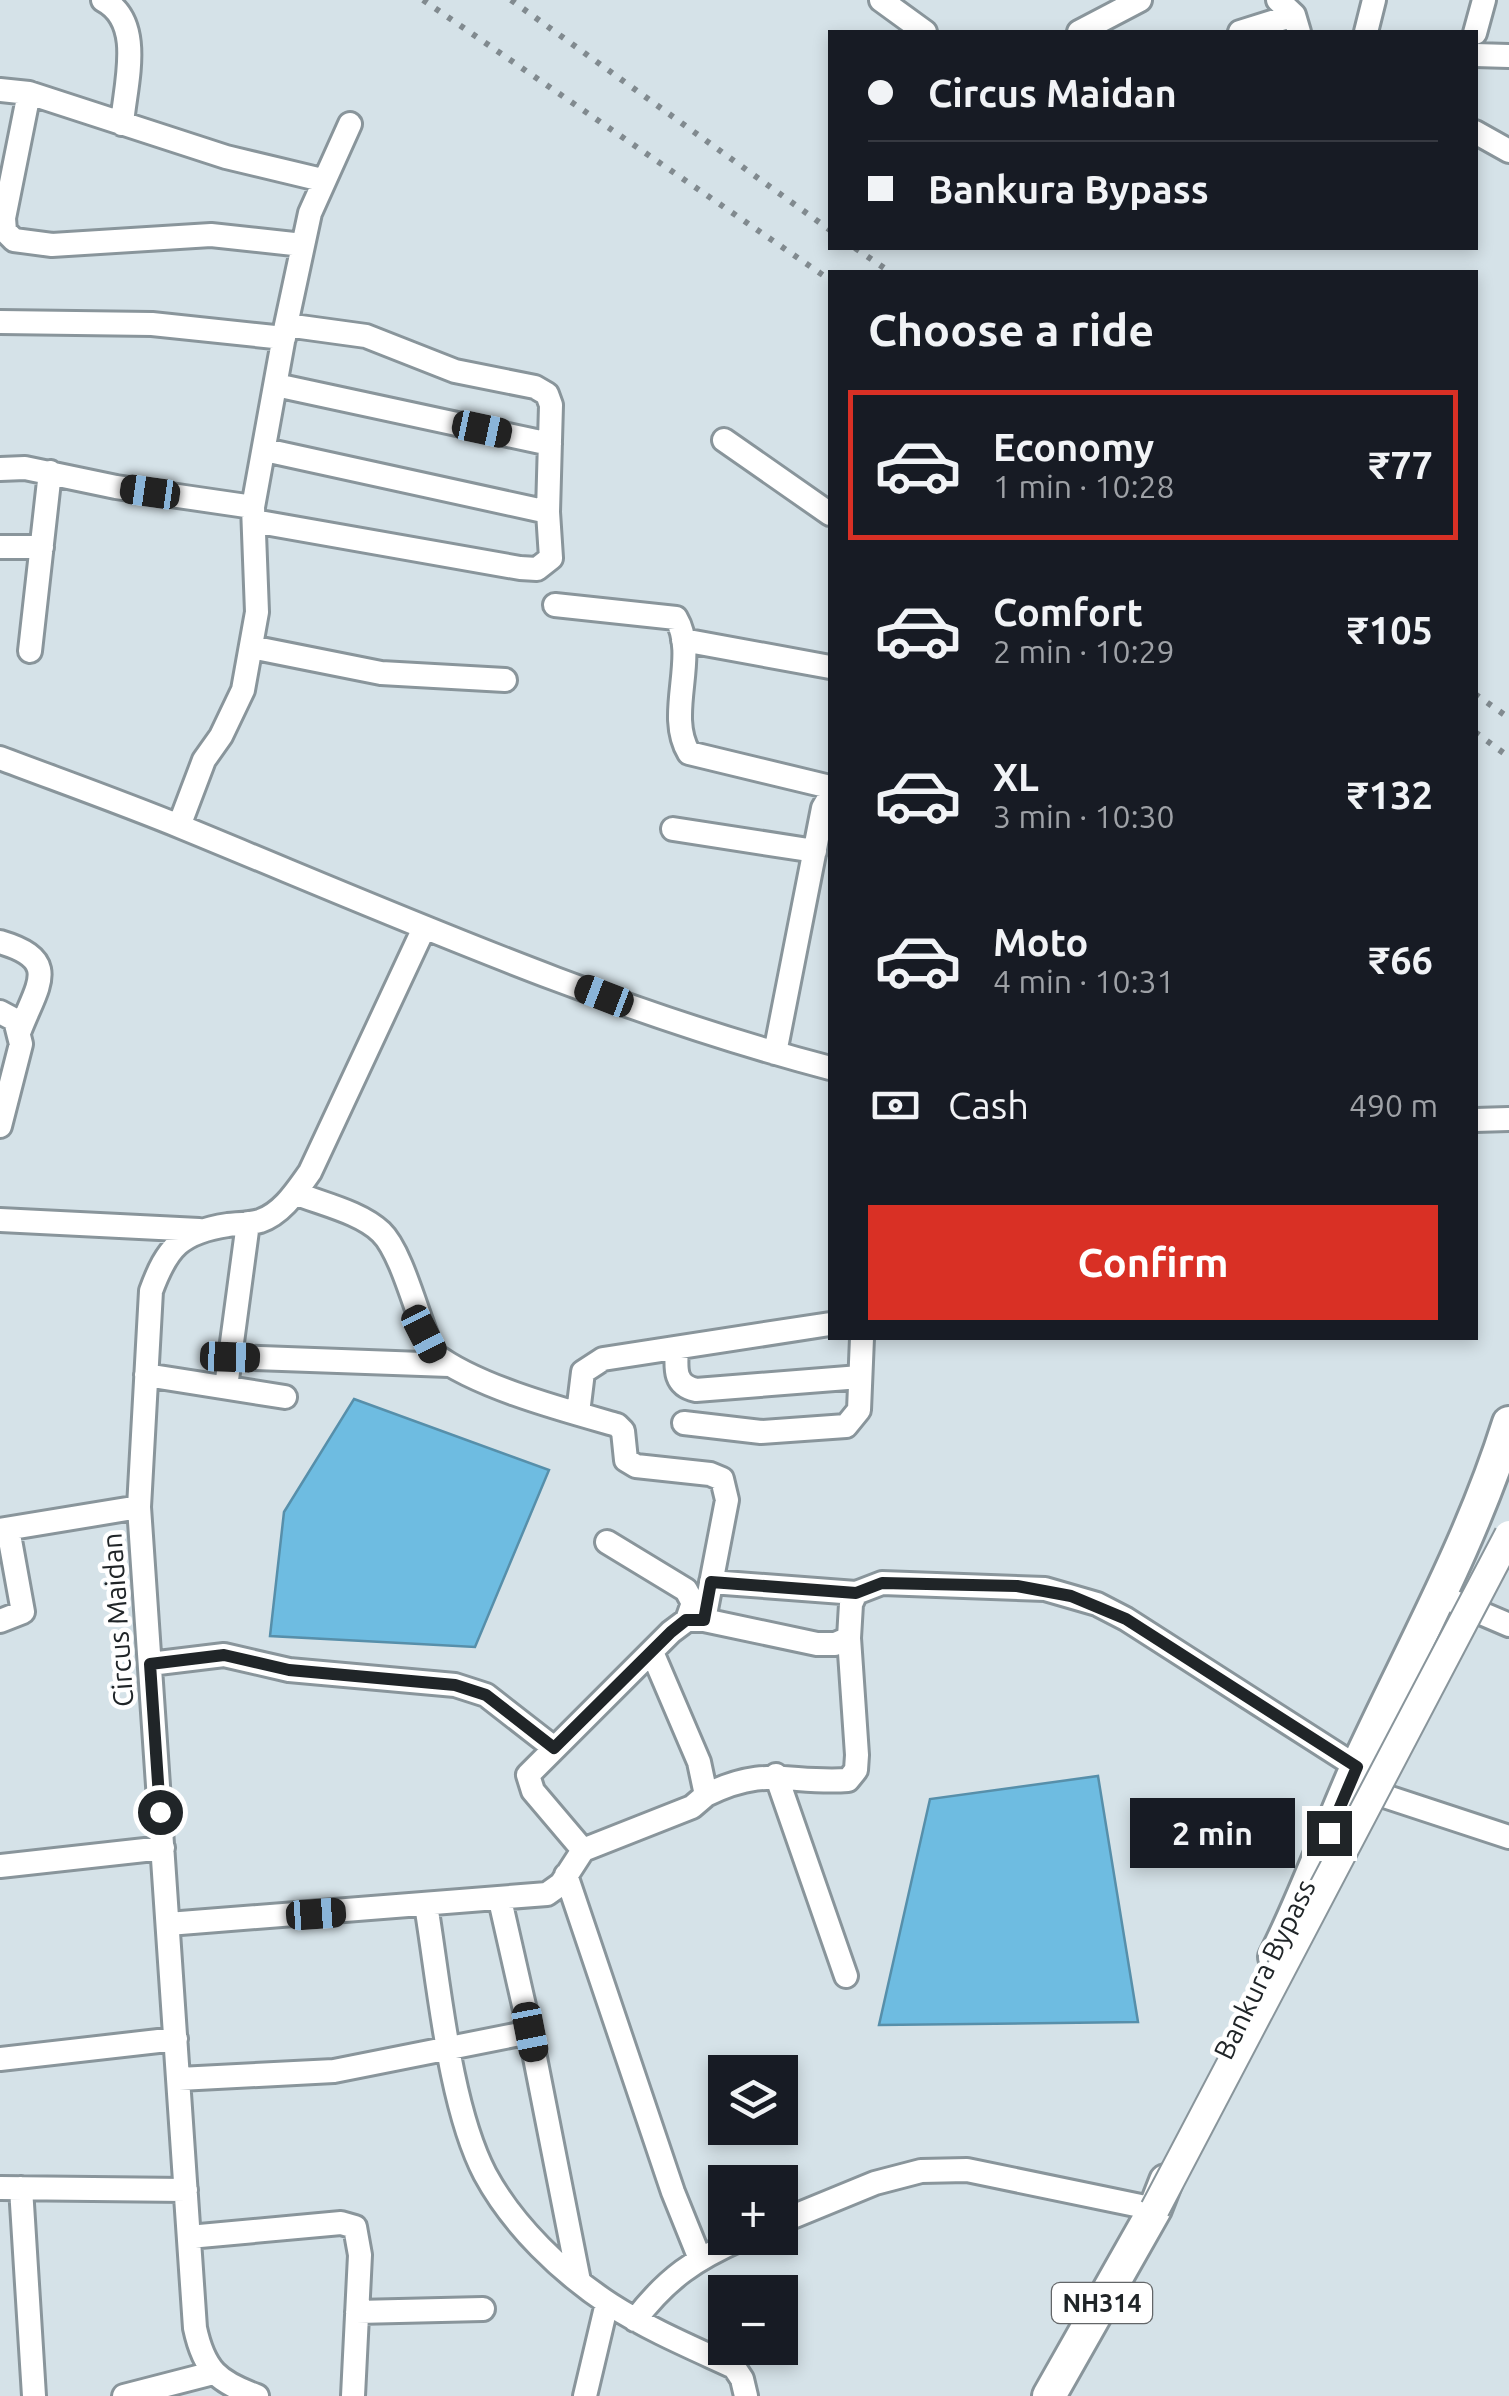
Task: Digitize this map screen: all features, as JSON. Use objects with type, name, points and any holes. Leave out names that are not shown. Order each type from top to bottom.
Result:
[{"type":"highway","name":"Bankura Bypass","points":[[1048,2396],[1154,2209],[1194,2109],[1278,1952],[1354,1776],[1441,1596],[1493,1475],[1509,1423]]},
{"type":"main road","points":[[1154,2209],[1509,1535]]},
{"type":"street","points":[[103,0],[114,6],[128,26],[122,124]]},
{"type":"street","points":[[881,0],[922,30]]},
{"type":"street","points":[[1083,30],[1140,0]]},
{"type":"street","points":[[1366,30],[1374,0]]},
{"type":"street","points":[[1476,30],[1484,0]]},
{"type":"street","points":[[1246,30],[1290,16]]},
{"type":"street","points":[[1478,54],[1509,56]]},
{"type":"street","points":[[0,90],[28,93],[226,157],[322,180]]},
{"type":"street","points":[[28,93],[4,218],[5,231],[14,240],[52,244],[212,235],[303,245]]},
{"type":"street","points":[[179,826],[204,760],[244,690],[256,612],[253,514],[285,331],[310,212],[350,124]]},
{"type":"street","points":[[1478,134],[1509,151]]},
{"type":"street","points":[[0,322],[152,324],[366,336],[455,371],[535,388],[547,394],[551,405],[551,558],[537,569],[50,472],[0,468]]},
{"type":"street","points":[[276,385],[550,444]]},
{"type":"street","points":[[724,440],[828,513]]},
{"type":"street","points":[[264,450],[548,512]]},
{"type":"street","points":[[30,651],[50,472]]},
{"type":"street","points":[[0,547],[42,547]]},
{"type":"street","points":[[555,605],[676,618],[682,640],[680,708],[684,745],[689,753],[828,787]]},
{"type":"street","points":[[682,640],[828,667]]},
{"type":"street","points":[[250,647],[381,673],[505,680]]},
{"type":"street","points":[[0,758],[604,996],[775,1054],[828,1067]]},
{"type":"street","points":[[775,1054],[823,808],[828,799]]},
{"type":"street","points":[[672,829],[815,851]]},
{"type":"street","points":[[0,1220],[199,1230],[262,1220],[280,1208],[310,1172],[424,928]]},
{"type":"street","points":[[0,942],[29,952],[38,961],[40,974],[20,1030],[0,1126]]},
{"type":"street","points":[[0,1012],[16,1020],[20,1030]]},
{"type":"street","points":[[1478,1120],[1509,1118]]},
{"type":"street","points":[[295,1193],[366,1222],[382,1233],[393,1249],[434,1354],[449,1365],[617,1425],[623,1431],[626,1460],[636,1466],[710,1474],[722,1479],[727,1500],[711,1582],[695,1620],[652,1652],[528,1775],[529,1782],[583,1850]]},
{"type":"street","points":[[226,1387],[248,1222]]},
{"type":"street","name":"Circus Maidan","points":[[199,1230],[179,1242],[160,1265],[151,1292],[139,1507],[195,2328],[200,2352],[213,2373]]},
{"type":"street","points":[[578,1414],[584,1372],[591,1364],[828,1324]]},
{"type":"street","points":[[684,1423],[761,1432],[846,1426],[859,1410],[862,1340]]},
{"type":"street","points":[[678,1348],[678,1380],[685,1388],[696,1390],[860,1377]]},
{"type":"street","points":[[230,1357],[449,1365]]},
{"type":"street","points":[[146,1375],[285,1396]]},
{"type":"street","points":[[0,1621],[22,1612],[4,1530],[139,1507]]},
{"type":"street","points":[[607,1542],[686,1590],[695,1620]]},
{"type":"street","points":[[711,1582],[856,1593],[882,1583],[1017,1586],[1045,1589],[1097,1604],[1126,1619],[1354,1776],[1509,1836]]},
{"type":"street","points":[[168,1924],[547,1894],[566,1876],[583,1850],[692,1807],[734,1781],[776,1775],[848,1780],[856,1770],[849,1638],[851,1604],[856,1593]]},
{"type":"street","points":[[1441,1596],[1509,1626]]},
{"type":"street","points":[[695,1620],[816,1644],[835,1644],[849,1638]]},
{"type":"street","points":[[652,1652],[699,1762],[706,1795]]},
{"type":"street","points":[[150,1664],[224,1655],[289,1670],[455,1685],[486,1695],[554,1748]]},
{"type":"street","points":[[776,1775],[846,1976]]},
{"type":"street","points":[[0,1866],[163,1848]]},
{"type":"street","points":[[566,1876],[700,2260]]},
{"type":"street","points":[[500,1900],[579,2281]]},
{"type":"street","points":[[426,1906],[450,2048],[470,2133],[486,2174],[504,2203],[542,2249],[607,2303],[734,2367],[746,2396]]},
{"type":"street","points":[[179,2079],[334,2071],[530,2032]]},
{"type":"street","points":[[0,2058],[176,2038]]},
{"type":"street","points":[[798,2214],[875,2182],[921,2170],[968,2170],[1154,2209]]},
{"type":"street","points":[[34,2396],[10,2188],[186,2190]]},
{"type":"street","points":[[189,2237],[341,2223],[356,2227],[360,2241],[353,2396]]},
{"type":"street","points":[[635,2320],[676,2273],[710,2255]]},
{"type":"street","points":[[586,2396],[607,2303]]},
{"type":"street","points":[[357,2312],[483,2309]]},
{"type":"street","points":[[124,2396],[213,2373],[257,2396]]},
{"type":"water","points":[[354,1399],[549,1470],[475,1647],[270,1636],[284,1512]]},
{"type":"water","points":[[1098,1776],[1138,2022],[879,2025],[930,1799]]},
{"type":"railway","points":[[423,0],[828,279]]},
{"type":"railway","points":[[511,0],[828,229]]},
{"type":"railway","points":[[858,250],[887,270]]},
{"type":"railway","points":[[1478,696],[1509,718]]},
{"type":"railway","points":[[1478,734],[1509,757]]},
{"type":"route","points":[[160,1812],[150,1664],[224,1655],[289,1670],[455,1685],[486,1695],[554,1748],[671,1632],[686,1620],[704,1620],[711,1582],[856,1593],[882,1583],[1045,1589],[1097,1604],[1126,1619],[1357,1767],[1329,1833]]}]
